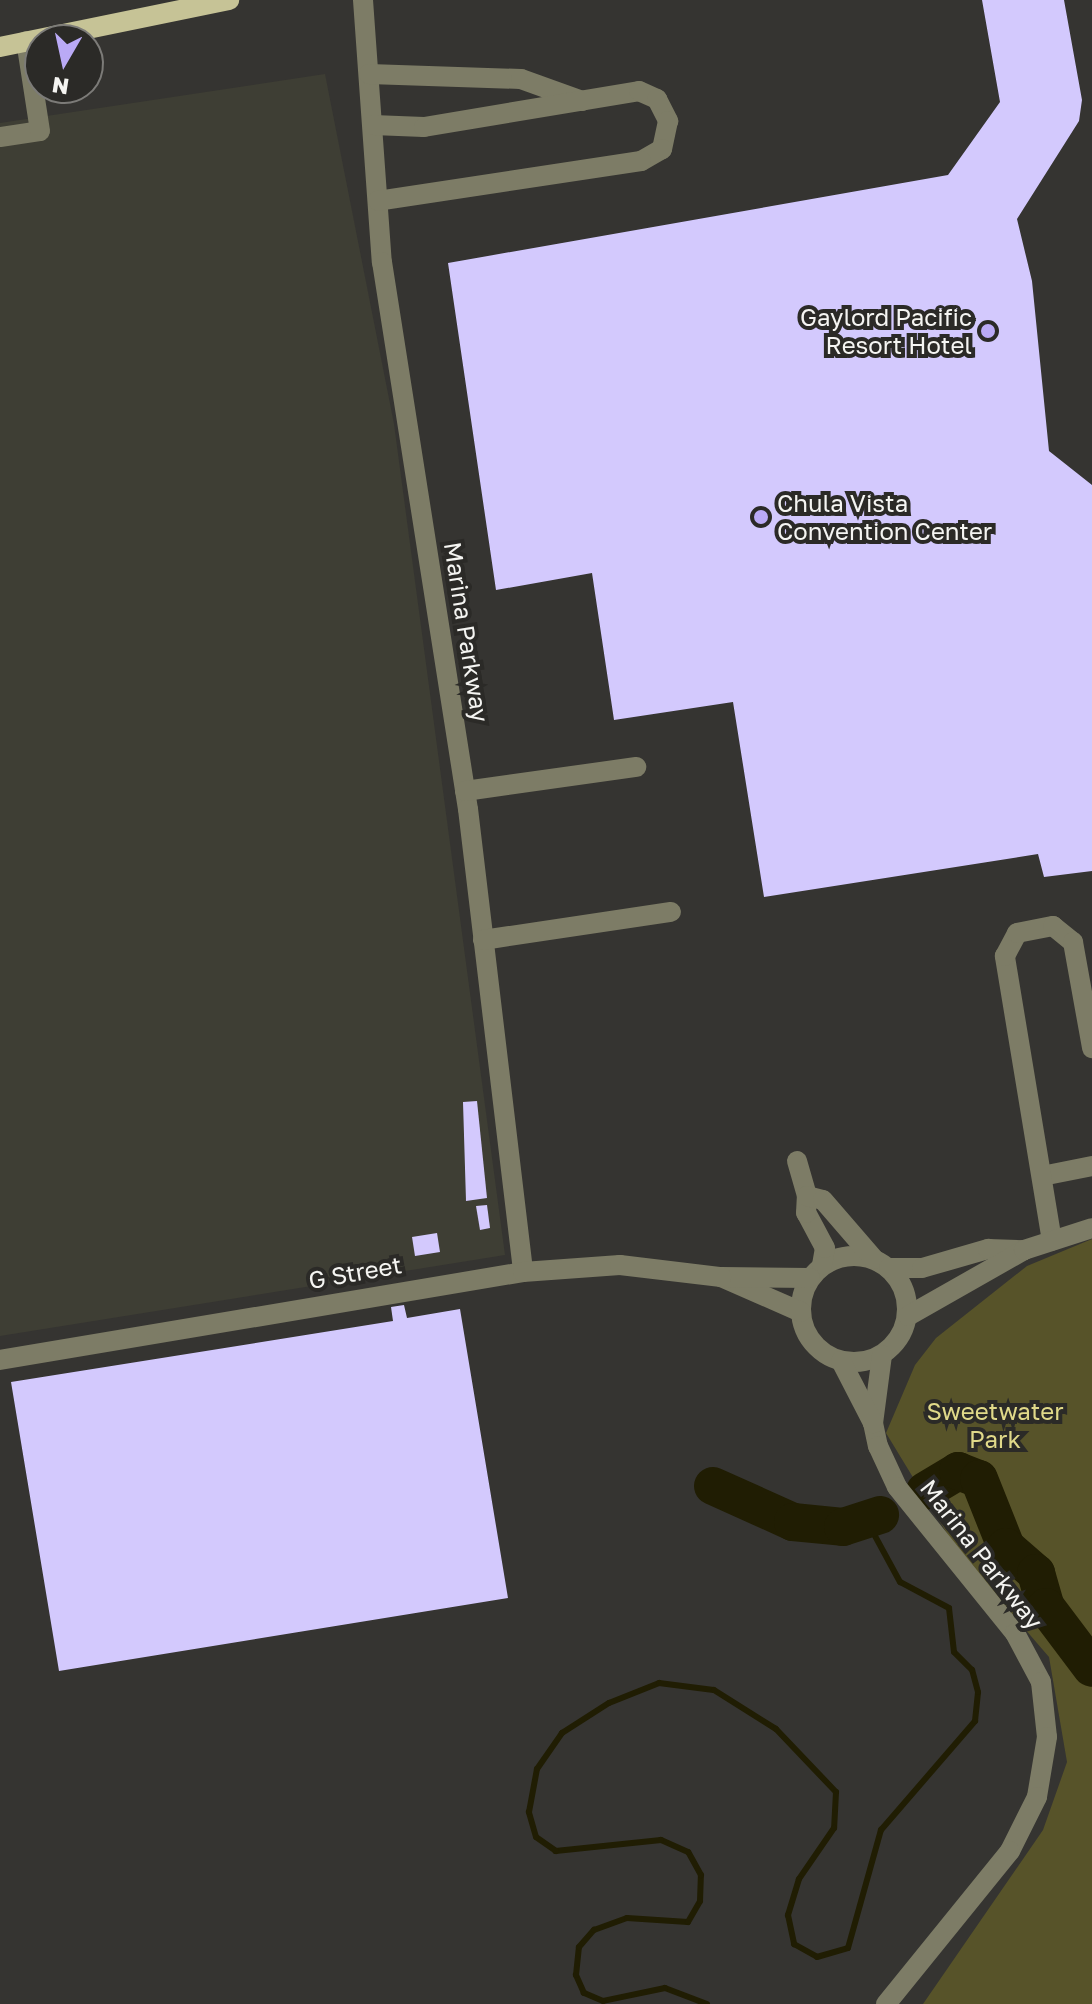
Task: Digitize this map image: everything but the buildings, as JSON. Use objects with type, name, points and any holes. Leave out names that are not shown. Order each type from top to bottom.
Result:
[{"type":"main road","points":[[104,25],[229,0]]},
{"type":"main road","points":[[0,47],[24,41]]},
{"type":"street","name":"Marina Parkway","points":[[363,0],[378,201],[465,791],[523,1272]]},
{"type":"street","points":[[369,74],[521,79],[582,101]]},
{"type":"street","points":[[373,125],[424,127],[639,91],[657,99],[668,121],[662,149],[641,161],[378,201]]},
{"type":"street","points":[[0,137],[40,131],[36,104]]},
{"type":"street","points":[[465,791],[636,767]]},
{"type":"street","points":[[483,940],[671,912]]},
{"type":"street","points":[[1052,1241],[1005,956],[1017,933],[1053,926],[1073,942],[1092,1048]]},
{"type":"street","points":[[797,1161],[807,1196],[806,1213],[825,1248],[801,1312],[813,1344],[841,1361],[882,1355],[908,1316],[1024,1250],[1092,1228]]},
{"type":"street","points":[[1042,1176],[1092,1166]]},
{"type":"street","points":[[807,1196],[823,1200],[901,1281],[908,1316]]},
{"type":"street","points":[[816,1272],[847,1256],[922,1268],[988,1249],[1024,1250]]},
{"type":"street","name":"G Street","points":[[0,1360],[523,1272],[620,1265],[721,1277],[816,1272]]},
{"type":"street","name":"G Street","points":[[721,1277],[801,1312]]},
{"type":"street","name":"Marina Parkway","points":[[873,1423],[882,1355]]},
{"type":"street","name":"Marina Parkway","points":[[841,1361],[873,1423],[897,1487],[1015,1633],[1041,1682],[1047,1737],[1037,1797],[1010,1851],[886,2004]]},
{"type":"shaded area","points":[[325,74],[394,424],[505,1255],[0,1336],[0,123]]},
{"type":"green space","name":"Sweetwater Park","points":[[1092,1239],[1092,2004],[923,2004],[1043,1830],[1067,1762],[1049,1657],[959,1553],[886,1433],[915,1365],[936,1338],[1027,1266]]},
{"type":"waterway","points":[[925,1491],[958,1471],[979,1479],[1006,1547],[1036,1573],[1046,1607],[1092,1668]]},
{"type":"waterway","points":[[713,1486],[793,1522],[843,1527],[880,1515]]},
{"type":"waterway","points":[[707,2004],[665,1988],[603,2001],[584,1993],[576,1975],[579,1947],[594,1930],[627,1918],[688,1922],[700,1901],[701,1875],[688,1852],[661,1840],[556,1851],[536,1837],[529,1812],[537,1769],[562,1733],[609,1703],[659,1683],[714,1690],[776,1729],[836,1792],[834,1828],[799,1879],[788,1915],[794,1944],[817,1957],[848,1948],[881,1830],[975,1721],[978,1692],[972,1670],[954,1652],[949,1608],[900,1582],[868,1523]]},
{"type":"place","name":"Gaylord Pacific Resort Hotel","points":[[988,331]]},
{"type":"place","name":"Chula Vista Convention Center","points":[[761,517]]}]
